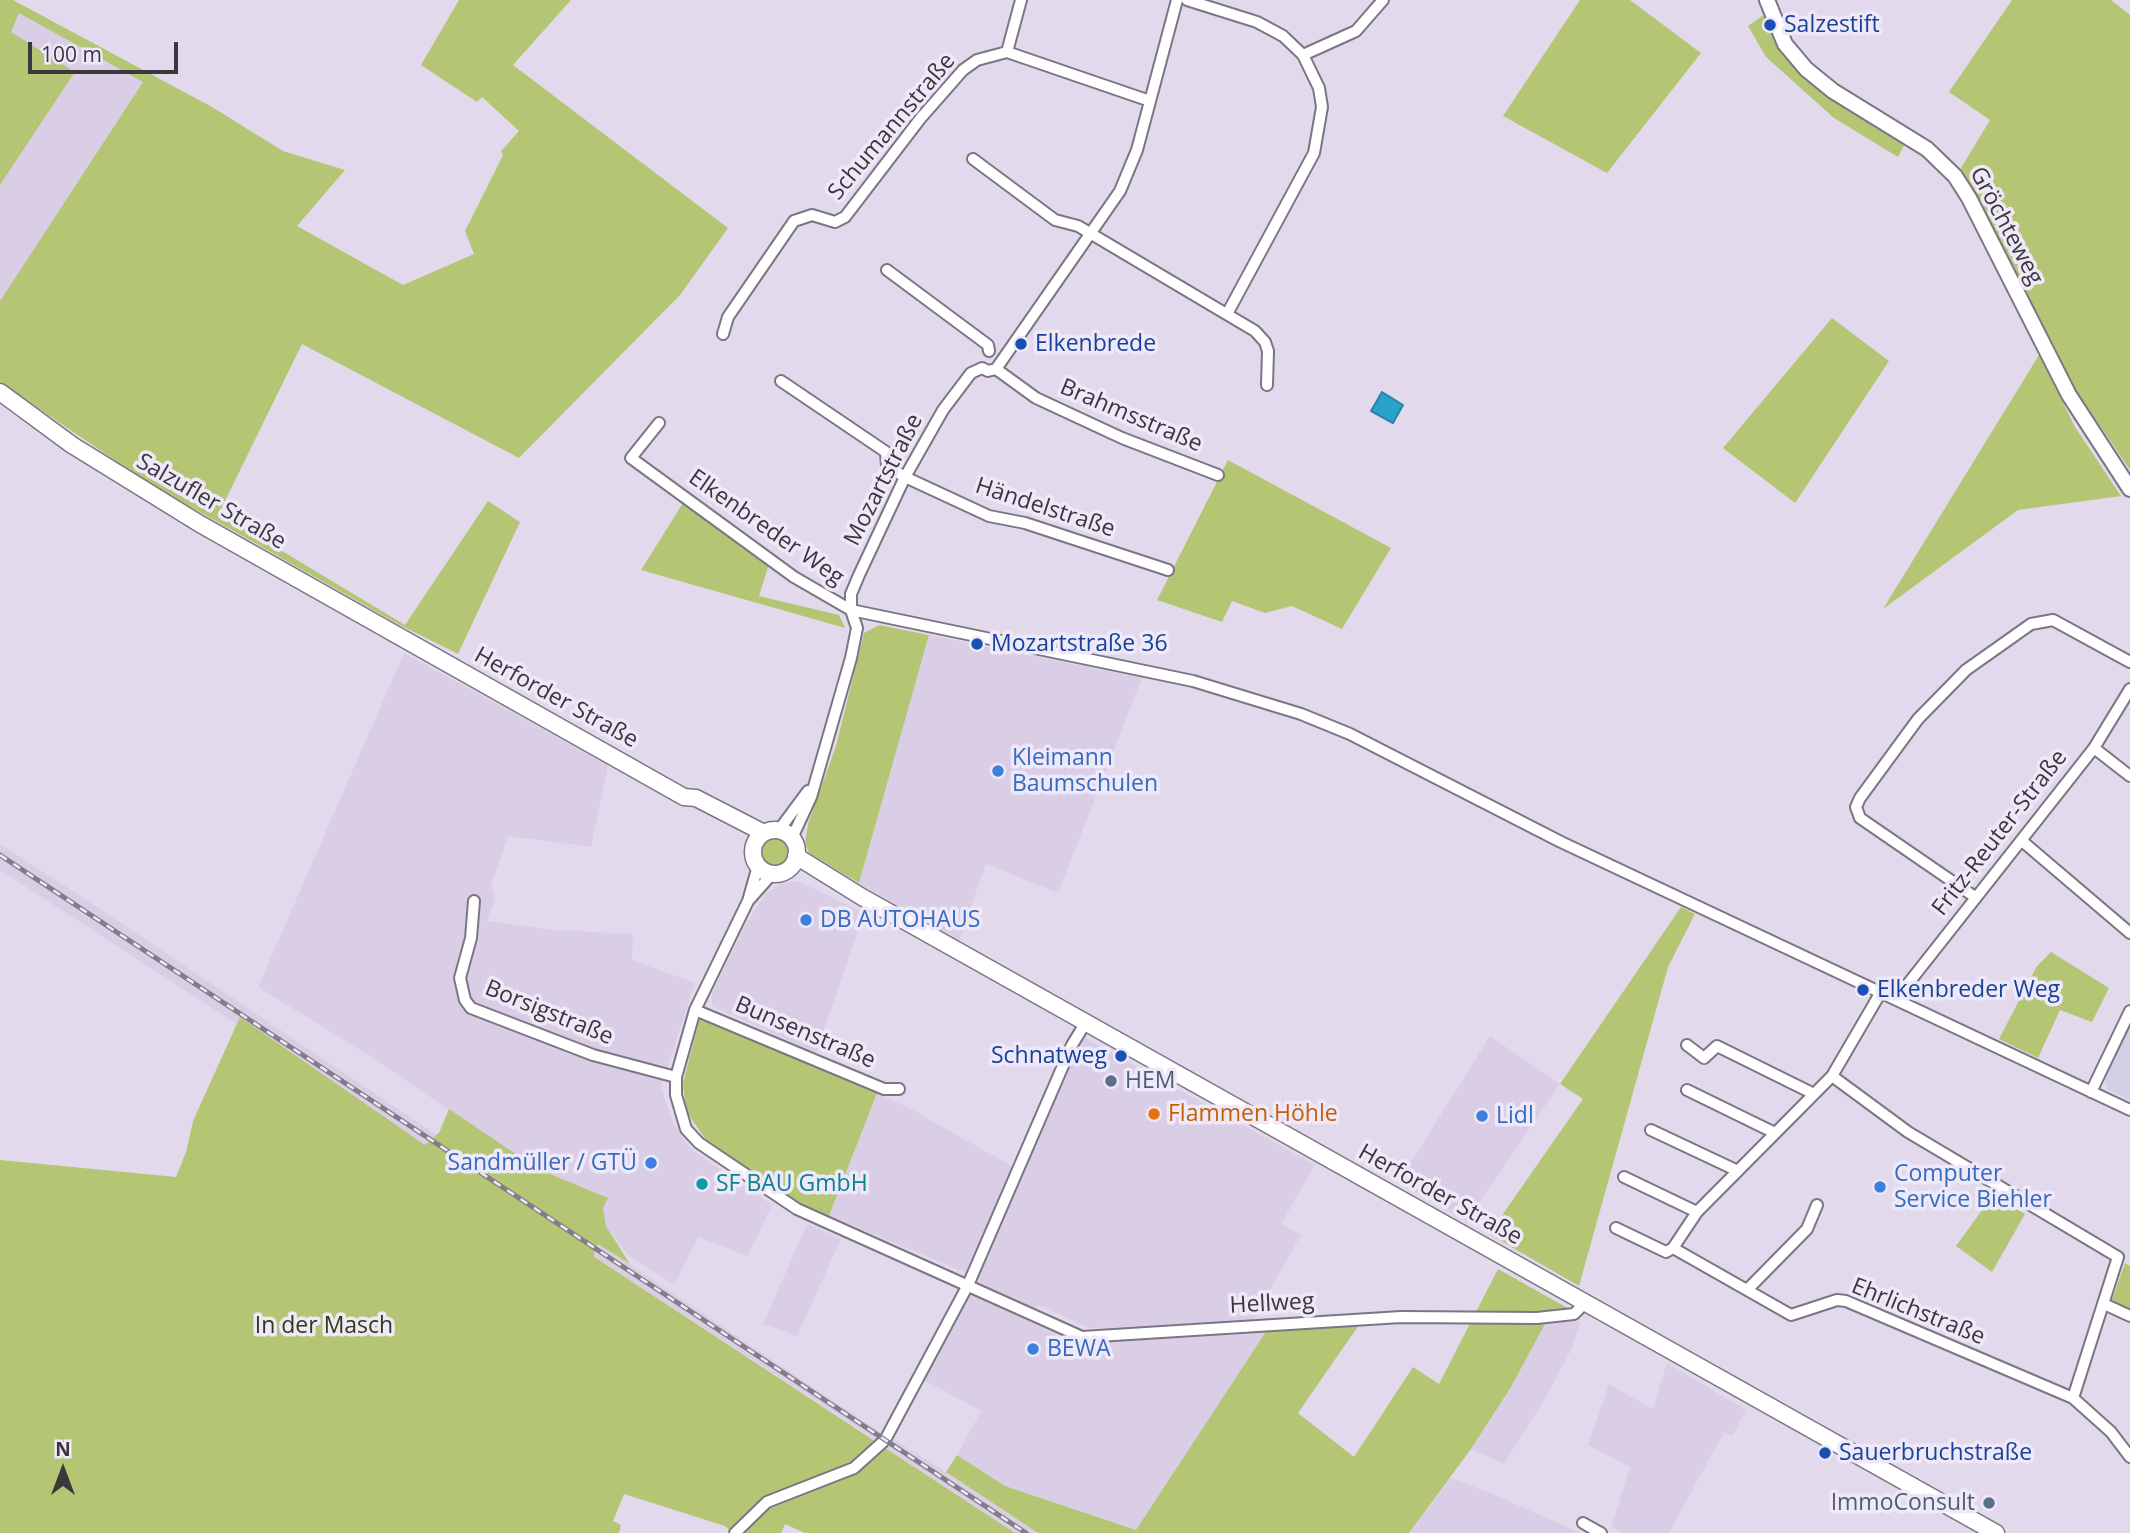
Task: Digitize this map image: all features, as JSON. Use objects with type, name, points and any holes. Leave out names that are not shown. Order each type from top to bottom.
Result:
[{"type":"main road","name":"Salzufler Straße","points":[[0,392],[138,487],[406,640]]},
{"type":"main road","name":"Herforder Straße","points":[[406,640],[684,797],[696,799],[772,837]]},
{"type":"main road","points":[[772,837],[796,856],[773,870],[772,837]]},
{"type":"main road","name":"Herforder Straße","points":[[796,856],[862,897],[1996,1533]]},
{"type":"main road","name":"Herforder Straße","points":[[773,870],[862,897]]},
{"type":"street","points":[[1021,0],[1007,52],[1150,101]]},
{"type":"street","points":[[982,368],[988,371],[998,364],[1121,191],[1150,101],[1177,0]]},
{"type":"street","points":[[1187,0],[1257,22],[1283,36],[1303,55],[1319,88],[1322,107],[1314,153],[1227,314]]},
{"type":"street","points":[[1303,55],[1356,31],[1383,0]]},
{"type":"street","name":"Gröchteweg","points":[[1767,0],[1785,44],[1806,69],[1832,91],[1927,149],[1955,176],[1969,198],[2068,395],[2130,489]]},
{"type":"street","name":"Schumannstraße","points":[[723,334],[728,317],[794,221],[811,215],[835,222],[845,217],[920,119],[963,70],[977,60],[1007,52]]},
{"type":"street","points":[[973,159],[1055,220],[1078,226],[1255,331],[1265,342],[1270,361],[1267,385]]},
{"type":"street","points":[[887,270],[988,345],[998,364]]},
{"type":"street","name":"Mozartstraße","points":[[772,837],[813,786],[851,658],[857,628],[851,610],[851,594],[859,575],[905,477],[943,410],[967,378],[982,368],[981,359],[989,351]]},
{"type":"street","name":"Brahmsstraße","points":[[998,364],[1037,398],[1122,438],[1217,475]]},
{"type":"street","name":"Händelstraße","points":[[781,381],[886,452],[887,466],[905,477],[989,516],[1025,523],[1168,570]]},
{"type":"street","name":"Elkenbreder Weg","points":[[659,423],[631,458],[794,577],[851,610],[1193,681],[1301,714],[1350,734],[1561,842],[2130,1110]]},
{"type":"street","points":[[1975,897],[1860,818],[1856,807],[1860,799],[1918,719],[1960,676],[1993,648],[2031,624],[2053,620],[2130,662]]},
{"type":"street","name":"Fritz-Reuter-Straße","points":[[1896,999],[2094,748],[2130,689]]},
{"type":"street","points":[[2094,748],[2130,776]]},
{"type":"street","points":[[2022,841],[2130,933]]},
{"type":"street","points":[[676,1076],[695,1010],[748,901],[773,870]]},
{"type":"street","name":"Borsigstraße","points":[[474,901],[471,938],[460,978],[465,1000],[471,1008],[593,1055],[676,1076]]},
{"type":"street","points":[[1616,1228],[1666,1252],[1673,1248],[1697,1212],[1832,1076],[1881,992]]},
{"type":"street","name":"Bunsenstraße","points":[[695,1010],[884,1089],[899,1089]]},
{"type":"street","points":[[2091,1091],[2130,1011]]},
{"type":"street","points":[[735,1533],[767,1502],[841,1474],[877,1449],[968,1285],[1062,1069],[1086,1022]]},
{"type":"street","points":[[1687,1045],[1703,1058],[1717,1046],[1814,1094]]},
{"type":"street","name":"Hellweg","points":[[676,1076],[681,1116],[686,1129],[699,1143],[797,1209],[1082,1337],[1401,1317],[1537,1318],[1574,1314],[1585,1303]]},
{"type":"street","points":[[1832,1076],[1908,1132],[2118,1257],[2073,1398]]},
{"type":"street","points":[[1687,1090],[1775,1133]]},
{"type":"street","points":[[1651,1130],[1738,1171]]},
{"type":"street","points":[[1624,1177],[1697,1212]]},
{"type":"street","points":[[1748,1289],[1807,1229],[1817,1205]]},
{"type":"street","name":"Ehrlichstraße","points":[[1673,1248],[1791,1315],[1837,1300],[1846,1301],[2073,1398],[2111,1432],[2130,1457]]},
{"type":"street","points":[[2104,1304],[2130,1316]]},
{"type":"street","points":[[1583,1523],[1601,1533]]},
{"type":"shaded area","points":[[19,13],[143,82],[0,301],[0,185],[75,72],[10,32]]},
{"type":"shaded area","name":"Kleimann Baumschulen","points":[[929,635],[1142,678],[1058,893],[986,864],[959,941],[859,883]]},
{"type":"shaded area","points":[[404,653],[608,765],[591,847],[508,836],[491,886],[495,898],[487,921],[553,930],[633,934],[632,960],[695,983],[661,1087],[673,1123],[691,1149],[772,1205],[748,1256],[698,1237],[674,1285],[629,1256],[606,1226],[601,1197],[540,1172],[370,1056],[258,987]]},
{"type":"shaded area","points":[[0,844],[884,1435],[879,1442],[0,870]]},
{"type":"shaded area","points":[[784,882],[800,882],[864,913],[816,1053],[712,1006],[712,992],[746,924],[766,893]]},
{"type":"shaded area","points":[[2130,1026],[2130,1100],[2107,1089],[2105,1080]]},
{"type":"shaded area","points":[[1490,1036],[1560,1084],[1467,1221],[1398,1183]]},
{"type":"shaded area","points":[[1084,1037],[1315,1165],[1281,1224],[1301,1235],[1251,1324],[1089,1328],[1038,1305],[1028,1321],[1085,1349],[1090,1339],[1267,1330],[1137,1530],[1005,1486],[957,1455],[981,1411],[922,1379],[979,1278],[829,1216],[877,1093],[913,1110],[1022,1172]]},
{"type":"shaded area","points":[[807,1224],[841,1239],[797,1336],[763,1324]]},
{"type":"shaded area","points":[[1546,1322],[1581,1322],[1570,1352],[1547,1395],[1504,1464],[1471,1449],[1511,1387]]},
{"type":"shaded area","points":[[1667,1363],[1746,1410],[1732,1436],[1724,1432],[1669,1533],[1623,1533],[1611,1527],[1630,1467],[1588,1445],[1609,1384],[1653,1409]]},
{"type":"shaded area","points":[[890,1437],[1038,1533],[1015,1533],[884,1446]]},
{"type":"shaded area","points":[[1451,1478],[1488,1492],[1581,1533],[1409,1533]]},
{"type":"green space","points":[[0,0],[13,0],[212,107],[283,151],[345,170],[297,226],[403,285],[474,254],[465,231],[503,155],[501,151],[519,131],[482,97],[477,102],[421,65],[459,0],[571,0],[513,65],[728,228],[680,295],[519,458],[302,344],[219,513],[405,625],[488,501],[520,522],[458,654],[398,624],[145,481],[0,382],[0,301],[143,82],[19,13],[11,32],[75,72],[0,185]]},
{"type":"green space","points":[[1580,0],[1630,0],[1701,53],[1607,173],[1503,116]]},
{"type":"green space","points":[[2012,0],[2111,0],[2130,15],[2130,470],[2073,386],[1961,168],[1990,120],[1949,92]]},
{"type":"green space","points":[[1768,12],[1782,48],[1907,140],[1898,157],[1834,118],[1766,57],[1748,26]]},
{"type":"green space","points":[[1832,318],[1889,361],[1795,503],[1723,448]]},
{"type":"green space","points":[[2039,355],[2075,427],[2121,496],[2018,510],[1883,609]]},
{"type":"green space","points":[[1228,460],[1391,548],[1342,629],[1292,606],[1265,613],[1232,601],[1222,622],[1157,600]]},
{"type":"green space","points":[[683,503],[769,564],[759,596],[839,615],[845,628],[641,570]]},
{"type":"green space","points":[[879,625],[929,635],[859,883],[809,853],[805,843],[808,824],[836,746],[864,633]]},
{"type":"green space","points":[[775,837],[781,838],[789,846],[789,858],[781,866],[775,867],[769,866],[761,858],[760,852],[761,846],[769,838]]},
{"type":"green space","points":[[1681,907],[1695,914],[1668,967],[1579,1286],[1489,1234],[1583,1099],[1560,1084]]},
{"type":"green space","points":[[2051,952],[2109,988],[2092,1022],[2060,1010],[2038,1058],[1999,1039],[2037,966]]},
{"type":"green space","name":"In der Masch","points":[[240,1017],[425,1145],[439,1133],[449,1109],[538,1169],[608,1198],[603,1208],[606,1226],[630,1264],[598,1244],[593,1256],[1015,1533],[805,1533],[785,1524],[781,1533],[744,1533],[767,1510],[861,1470],[854,1464],[764,1502],[732,1533],[725,1526],[624,1494],[613,1521],[621,1525],[619,1533],[0,1533],[0,1160],[176,1177],[186,1152],[193,1121]]},
{"type":"green space","points":[[700,1018],[877,1093],[829,1216],[799,1203],[706,1140],[686,1111],[683,1083]]},
{"type":"green space","points":[[1993,1195],[2025,1214],[1992,1272],[1956,1246]]},
{"type":"green space","points":[[2125,1263],[2130,1266],[2130,1310],[2112,1300]]},
{"type":"green space","points":[[1498,1269],[1571,1310],[1546,1322],[1511,1387],[1471,1449],[1409,1533],[1038,1533],[946,1472],[957,1455],[1005,1486],[1136,1530],[1267,1330],[1359,1325],[1298,1413],[1354,1457],[1413,1367],[1439,1384]]},
{"type":"water","points":[[1382,392],[1403,405],[1393,423],[1371,411]]},
{"type":"railway","points":[[0,855],[1026,1533]]},
{"type":"place","name":"Salzestift","points":[[1770,25]]},
{"type":"place","name":"Elkenbrede","points":[[1021,344]]},
{"type":"place","name":"Mozartstraße 36","points":[[977,644]]},
{"type":"place","name":"Kleimann Baumschulen","points":[[998,771]]},
{"type":"place","name":"DB AUTOHAUS","points":[[806,920]]},
{"type":"place","name":"Elkenbreder Weg","points":[[1863,990]]},
{"type":"place","name":"Schnatweg","points":[[1121,1056]]},
{"type":"place","name":"HEM","points":[[1111,1081]]},
{"type":"place","name":"Flammen Höhle","points":[[1154,1114]]},
{"type":"place","name":"Lidl","points":[[1482,1116]]},
{"type":"place","name":"Sandmüller / GTÜ","points":[[651,1163]]},
{"type":"place","name":"SF BAU GmbH","points":[[702,1184]]},
{"type":"place","name":"Computer Service Biehler","points":[[1880,1187]]},
{"type":"place","name":"BEWA","points":[[1033,1349]]},
{"type":"place","name":"Sauerbruchstraße","points":[[1825,1453]]},
{"type":"place","name":"ImmoConsult","points":[[1989,1503]]}]
